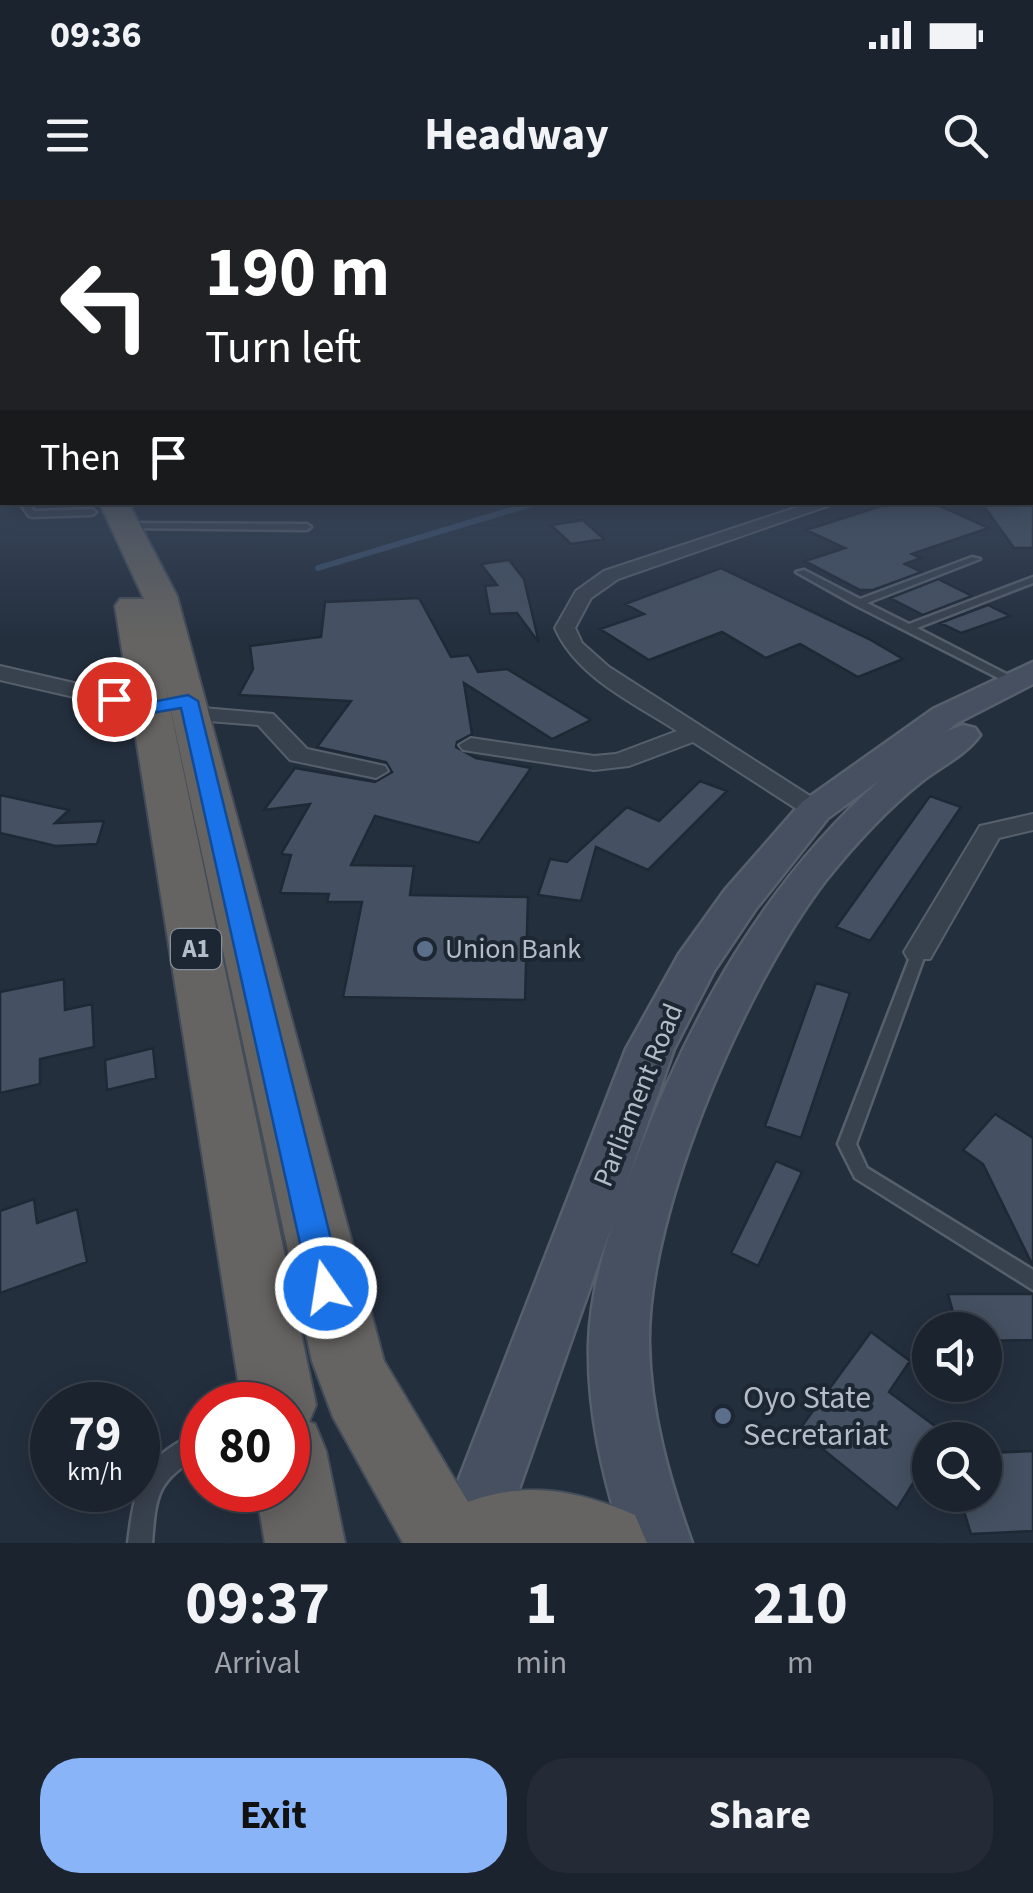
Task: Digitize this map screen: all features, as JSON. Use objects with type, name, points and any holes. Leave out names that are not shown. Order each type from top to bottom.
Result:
[{"type":"highway","name":"A1","points":[[106,514],[160,596],[274,1382]]},
{"type":"highway","name":"A1","points":[[177,708],[348,1361],[389,1446],[460,1542]]},
{"type":"highway","name":"A1","points":[[299,1512],[305,1543]]},
{"type":"highway","points":[[460,1542],[521,1528],[575,1531],[606,1543]]},
{"type":"main road","name":"Parliament Road","points":[[460,1542],[650,1049],[694,965],[740,900],[814,810],[945,716],[1027,683]]},
{"type":"main road","name":"Parliament Road","points":[[658,1543],[623,1411],[618,1341],[636,1236],[698,1061],[762,942],[828,852],[879,799],[1027,683]]},
{"type":"street","points":[[796,514],[612,575],[593,585],[574,608],[565,628],[573,646],[602,672],[814,810]]},
{"type":"street","points":[[0,673],[177,708],[265,719],[298,755],[376,771]]},
{"type":"street","points":[[471,746],[594,763],[620,761],[696,733]]},
{"type":"street","points":[[920,952],[989,832],[1033,822]]},
{"type":"lane","points":[[138,514],[307,527]]},
{"type":"lane","points":[[858,603],[975,559]]},
{"type":"lane","points":[[801,572],[908,628],[1027,683]]},
{"type":"lane","points":[[908,628],[1033,580]]},
{"type":"lane","points":[[920,952],[847,1144],[861,1173],[1033,1282]]},
{"type":"lane","points":[[140,1543],[146,1488],[154,1472],[180,1456]]},
{"type":"building","points":[[857,514],[957,514],[989,528],[912,554],[921,558],[905,564],[922,572],[873,590],[860,590],[805,561],[845,548],[806,530]]},
{"type":"building","points":[[989,514],[1033,514],[1033,548],[1014,548]]},
{"type":"building","points":[[583,520],[604,539],[571,544],[551,525]]},
{"type":"building","points":[[509,560],[524,579],[539,643],[517,613],[490,614],[485,586],[497,585],[481,564]]},
{"type":"building","points":[[721,568],[903,659],[858,677],[800,644],[766,658],[722,632],[649,660],[600,629],[644,614],[625,604]]},
{"type":"building","points":[[938,579],[972,596],[923,615],[890,598]]},
{"type":"building","points":[[419,598],[451,657],[469,655],[478,672],[507,669],[591,720],[552,739],[464,683],[472,734],[457,742],[456,747],[476,758],[531,768],[479,843],[375,816],[351,865],[414,866],[410,895],[528,897],[525,1000],[343,997],[362,902],[327,902],[329,894],[280,893],[291,855],[281,854],[310,804],[264,810],[295,768],[375,782],[392,772],[386,762],[317,747],[351,701],[239,695],[253,669],[250,646],[321,637],[325,602]]},
{"type":"building","points":[[988,605],[1010,616],[961,633],[940,623]]},
{"type":"building","points":[[700,781],[727,791],[648,870],[596,847],[581,901],[538,895],[550,859],[567,862],[627,807],[659,821]]},
{"type":"building","points":[[0,795],[69,810],[55,823],[104,821],[97,844],[56,846],[0,833]]},
{"type":"building","points":[[930,796],[961,807],[870,941],[836,927]]},
{"type":"building","points":[[64,979],[65,1010],[92,1004],[94,1047],[40,1059],[40,1084],[0,1093],[0,992]]},
{"type":"building","points":[[816,983],[850,993],[801,1138],[765,1126]]},
{"type":"building","points":[[153,1048],[156,1078],[107,1090],[105,1060]]},
{"type":"building","points":[[995,1114],[1033,1138],[1033,1266],[983,1164],[963,1150]]},
{"type":"building","points":[[776,1161],[802,1172],[758,1266],[731,1253]]},
{"type":"building","points":[[34,1199],[37,1223],[77,1209],[87,1262],[0,1293],[0,1211]]},
{"type":"building","points":[[948,1294],[1033,1294],[1033,1340],[1002,1341],[1002,1312],[953,1312]]},
{"type":"building","points":[[871,1332],[910,1361],[889,1392],[930,1422],[912,1422],[912,1485],[897,1509],[799,1430]]},
{"type":"building","points":[[1033,1451],[1033,1531],[971,1534],[964,1512],[1002,1512],[1002,1452]]},
{"type":"waterway","points":[[318,568],[499,514]]},
{"type":"place","name":"Union Bank","points":[[425,949]]},
{"type":"place","name":"Oyo State Secretariat","points":[[723,1416]]},
{"type":"route","points":[[114,699],[152,708],[188,701],[326,1288]]}]
